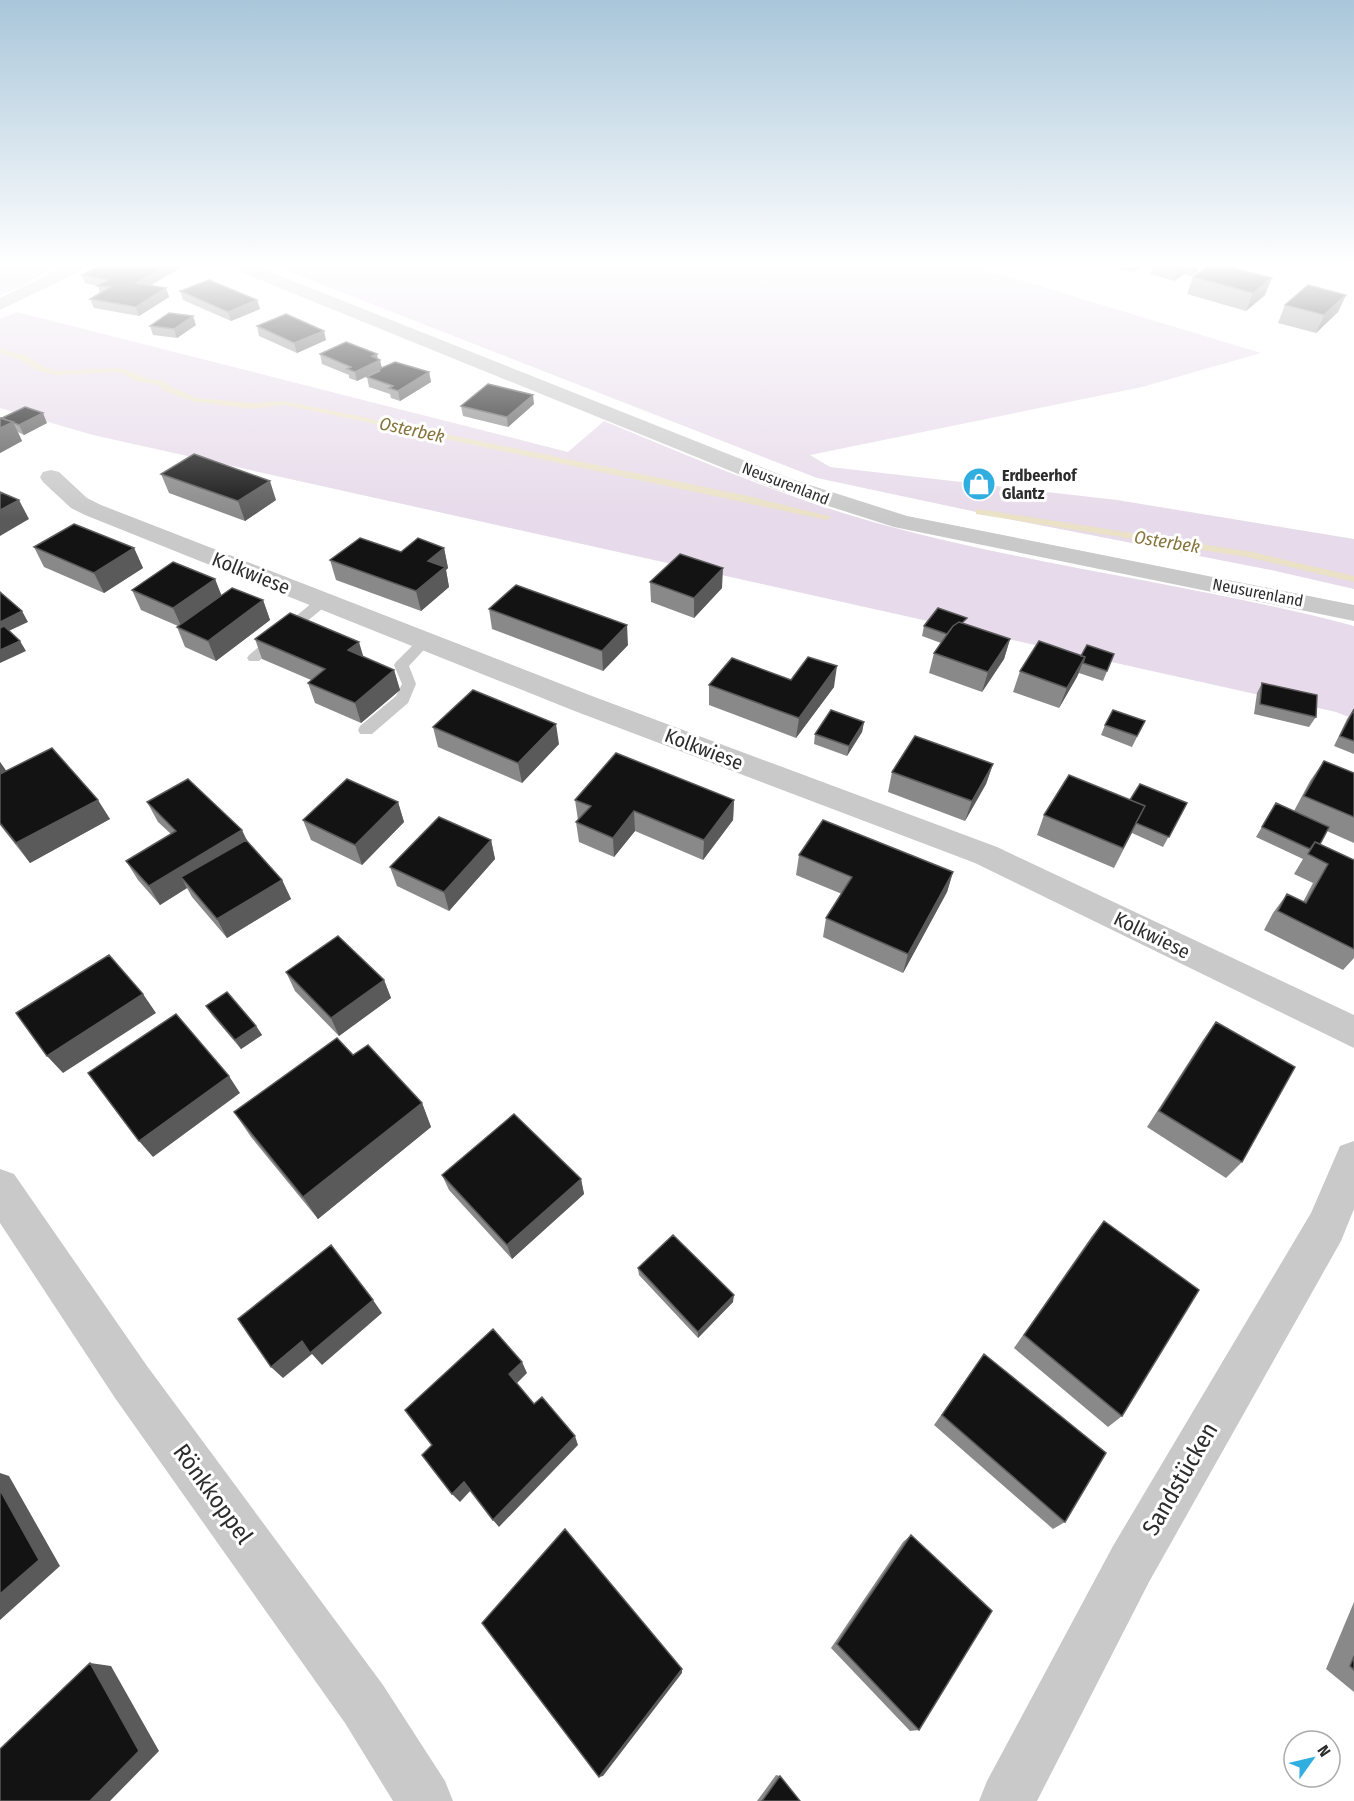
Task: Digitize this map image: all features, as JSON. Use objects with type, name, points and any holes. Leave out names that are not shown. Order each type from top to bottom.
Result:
[{"type":"street","name":"Neusurenland","points":[[455,351],[783,484],[902,522],[1354,613]]},
{"type":"street","name":"Kolkwiese","points":[[51,477],[79,502],[93,510],[611,714],[986,855],[1354,1032]]},
{"type":"street","name":"Sandstücken","points":[[1007,1801],[1131,1564],[1326,1227],[1354,1159]]},
{"type":"street","name":"Rönkkoppel","points":[[0,1188],[131,1382],[364,1704],[425,1801]]},
{"type":"lane","points":[[254,658],[323,601]]},
{"type":"lane","points":[[366,730],[403,699],[409,684],[401,665],[425,641]]},
{"type":"shaded area","points":[[0,351],[171,351],[568,452],[604,421],[777,491],[884,525],[1001,553],[1237,599],[1354,626],[1354,719],[1336,712],[93,435],[0,408]]},
{"type":"shaded area","points":[[492,351],[1255,351],[1261,353],[1142,387],[810,455],[830,467],[1117,500],[1354,539],[1354,589],[1271,570],[1014,520],[817,478]]},
{"type":"building","points":[[326,351],[369,351],[377,354],[372,356],[380,360],[355,372],[347,369],[351,367],[320,354]]},
{"type":"building","points":[[395,362],[429,372],[398,391],[389,388],[393,386],[367,377]]},
{"type":"building","points":[[488,384],[533,395],[507,417],[461,406]]},
{"type":"building","points":[[25,407],[43,413],[19,425],[2,418]]},
{"type":"building","points":[[0,418],[13,422],[0,428]]},
{"type":"building","points":[[194,454],[270,481],[238,501],[161,474]]},
{"type":"building","points":[[0,492],[19,500],[0,510]]},
{"type":"building","points":[[74,524],[134,548],[94,573],[34,547]]},
{"type":"building","points":[[360,538],[401,552],[418,538],[444,548],[428,561],[445,567],[416,591],[330,560]]},
{"type":"building","points":[[680,554],[723,568],[694,598],[650,582]]},
{"type":"building","points":[[173,562],[215,579],[173,608],[132,590]]},
{"type":"building","points":[[516,585],[627,625],[602,651],[489,609]]},
{"type":"building","points":[[232,588],[263,600],[208,641],[177,627]]},
{"type":"building","points":[[0,592],[22,611],[0,622]]},
{"type":"building","points":[[938,608],[967,618],[962,623],[959,622],[953,626],[947,634],[924,626]]},
{"type":"building","points":[[290,613],[359,642],[348,650],[394,670],[355,703],[308,683],[325,669],[255,639]]},
{"type":"building","points":[[959,622],[1010,639],[988,672],[934,653],[953,626]]},
{"type":"building","points":[[4,626],[20,641],[0,650],[0,628]]},
{"type":"building","points":[[1039,641],[1085,657],[1067,688],[1020,671]]},
{"type":"building","points":[[1087,645],[1114,654],[1107,671],[1083,663],[1085,657],[1081,656]]},
{"type":"building","points":[[808,657],[837,666],[799,718],[709,685],[732,658],[791,680]]},
{"type":"building","points":[[1262,683],[1317,695],[1316,717],[1260,704]]},
{"type":"building","points":[[473,690],[556,724],[518,763],[433,727]]},
{"type":"building","points":[[1354,709],[1354,741],[1340,736]]},
{"type":"building","points":[[831,710],[864,722],[849,746],[815,734]]},
{"type":"building","points":[[1113,710],[1145,721],[1137,736],[1105,725]]},
{"type":"building","points":[[915,736],[993,764],[972,801],[892,772]]},
{"type":"building","points":[[52,748],[98,800],[16,843],[0,823],[0,774]]},
{"type":"building","points":[[616,753],[734,800],[704,840],[634,811],[613,838],[576,822],[591,806],[575,800]]},
{"type":"building","points":[[1324,761],[1354,773],[1354,817],[1304,796]]},
{"type":"building","points":[[1069,775],[1145,806],[1123,848],[1044,815]]},
{"type":"building","points":[[188,779],[242,830],[149,886],[126,861],[176,831],[147,802]]},
{"type":"building","points":[[347,779],[398,802],[355,845],[303,820]]},
{"type":"building","points":[[1140,784],[1187,803],[1169,837],[1136,823],[1145,806],[1130,800]]},
{"type":"building","points":[[1276,803],[1329,827],[1320,844],[1315,842],[1310,849],[1262,827]]},
{"type":"building","points":[[439,817],[491,840],[444,892],[390,867]]},
{"type":"building","points":[[823,820],[953,872],[908,954],[826,918],[852,877],[799,855]]},
{"type":"building","points":[[246,840],[282,880],[217,919],[181,877]]},
{"type":"building","points":[[1315,842],[1354,860],[1354,949],[1278,911],[1287,894],[1306,903],[1328,864],[1308,854]]},
{"type":"building","points":[[338,936],[384,980],[331,1018],[286,972]]},
{"type":"building","points":[[109,955],[143,994],[47,1056],[16,1013]]},
{"type":"building","points":[[227,992],[256,1026],[235,1040],[206,1006]]},
{"type":"building","points":[[176,1014],[229,1076],[139,1141],[88,1073]]},
{"type":"building","points":[[1216,1022],[1295,1067],[1242,1162],[1159,1111]]},
{"type":"building","points":[[337,1038],[353,1055],[368,1045],[422,1103],[303,1197],[234,1112]]},
{"type":"building","points":[[514,1114],[581,1179],[507,1245],[442,1175]]},
{"type":"building","points":[[1104,1221],[1199,1290],[1122,1416],[1024,1335]]},
{"type":"building","points":[[673,1235],[734,1295],[698,1332],[638,1268]]},
{"type":"building","points":[[331,1245],[373,1300],[310,1353],[302,1341],[271,1367],[238,1319]]},
{"type":"building","points":[[493,1329],[522,1362],[509,1374],[534,1404],[542,1397],[575,1436],[493,1520],[464,1482],[452,1494],[422,1455],[432,1445],[405,1410]]},
{"type":"building","points":[[984,1354],[1106,1453],[1065,1522],[942,1415]]},
{"type":"building","points":[[0,1490],[39,1560],[0,1594]]},
{"type":"building","points":[[565,1529],[682,1669],[599,1777],[482,1623]]},
{"type":"building","points":[[911,1535],[992,1611],[919,1730],[837,1644]]},
{"type":"building","points":[[1354,1656],[1354,1670],[1350,1666]]},
{"type":"building","points":[[90,1663],[139,1751],[90,1801],[0,1801],[0,1749]]},
{"type":"building","points":[[780,1776],[800,1801],[762,1801]]},
{"type":"waterway","name":"Osterbek","points":[[0,351],[24,358],[41,369],[57,373],[114,370],[126,372],[140,379],[161,383],[168,389],[195,400],[252,406],[285,403],[827,517]]},
{"type":"waterway","name":"Osterbek","points":[[979,512],[1252,555],[1354,579]]},
{"type":"place","name":"Erdbeerhof Glantz","points":[[979,484]]}]
